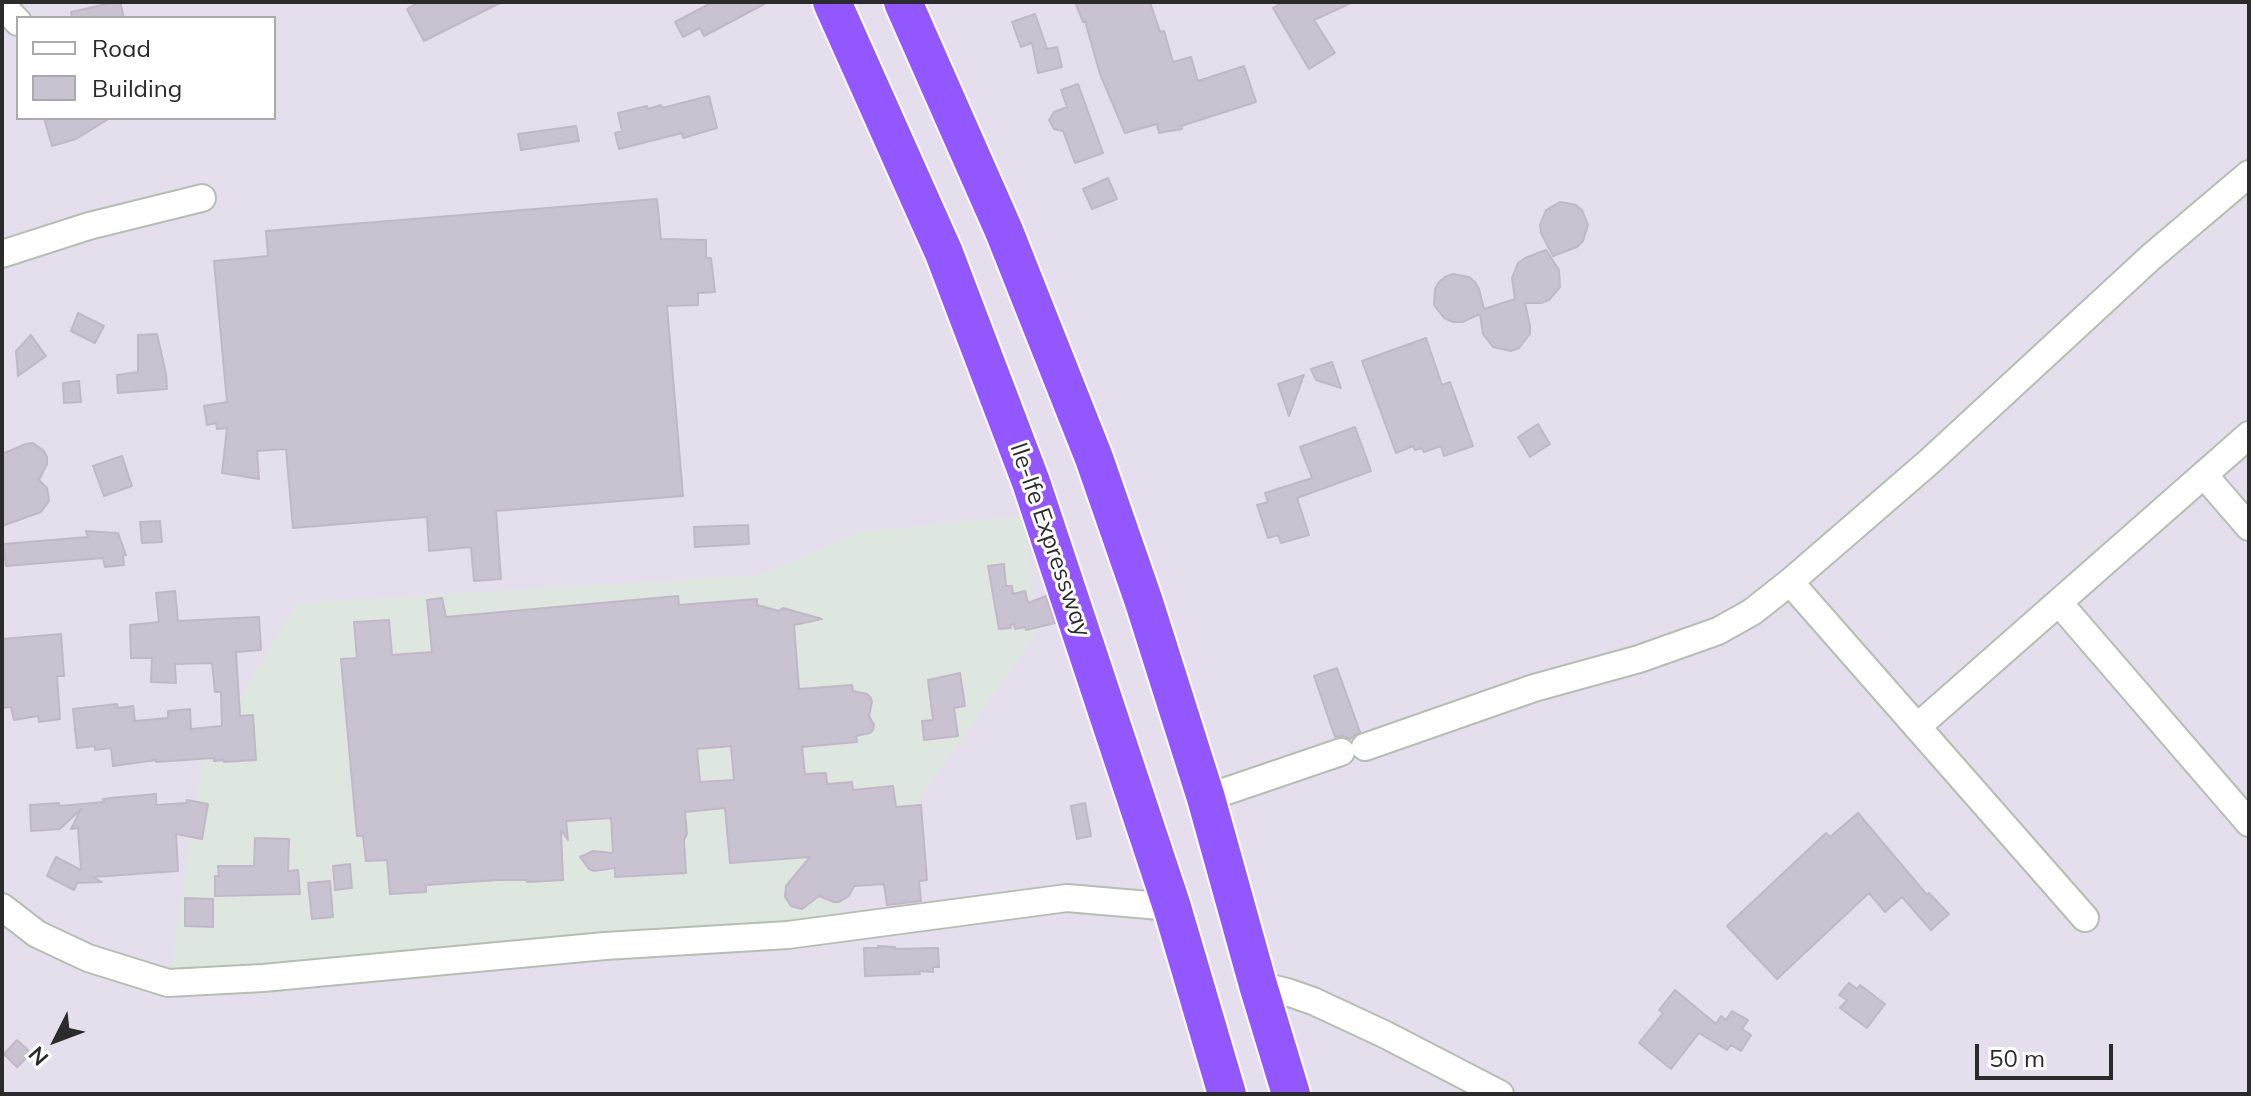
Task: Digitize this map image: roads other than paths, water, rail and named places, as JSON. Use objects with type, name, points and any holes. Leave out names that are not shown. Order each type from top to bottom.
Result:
[{"type":"highway","name":"Ile-Ife Expressway","points":[[832,2],[938,240],[1050,537],[1172,907],[1227,1094]]},
{"type":"highway","points":[[903,2],[1004,231],[1094,458],[1206,798],[1291,1094]]},
{"type":"street","points":[[2,5],[16,20]]},
{"type":"street","points":[[1206,798],[1534,688],[1639,659],[1718,631],[1752,612],[1930,461],[2151,257],[2249,174]]},
{"type":"street","points":[[2,254],[89,226],[202,198]]},
{"type":"street","points":[[1917,727],[2249,435]]},
{"type":"street","points":[[2204,475],[2249,527]]},
{"type":"street","points":[[1790,582],[2085,918]]},
{"type":"street","points":[[2060,604],[2249,823]]},
{"type":"street","points":[[2,907],[37,934],[88,958],[168,983],[263,978],[605,946],[788,935],[1067,898],[1172,907]]},
{"type":"street","points":[[1258,985],[1313,1001],[1500,1094]]}]
